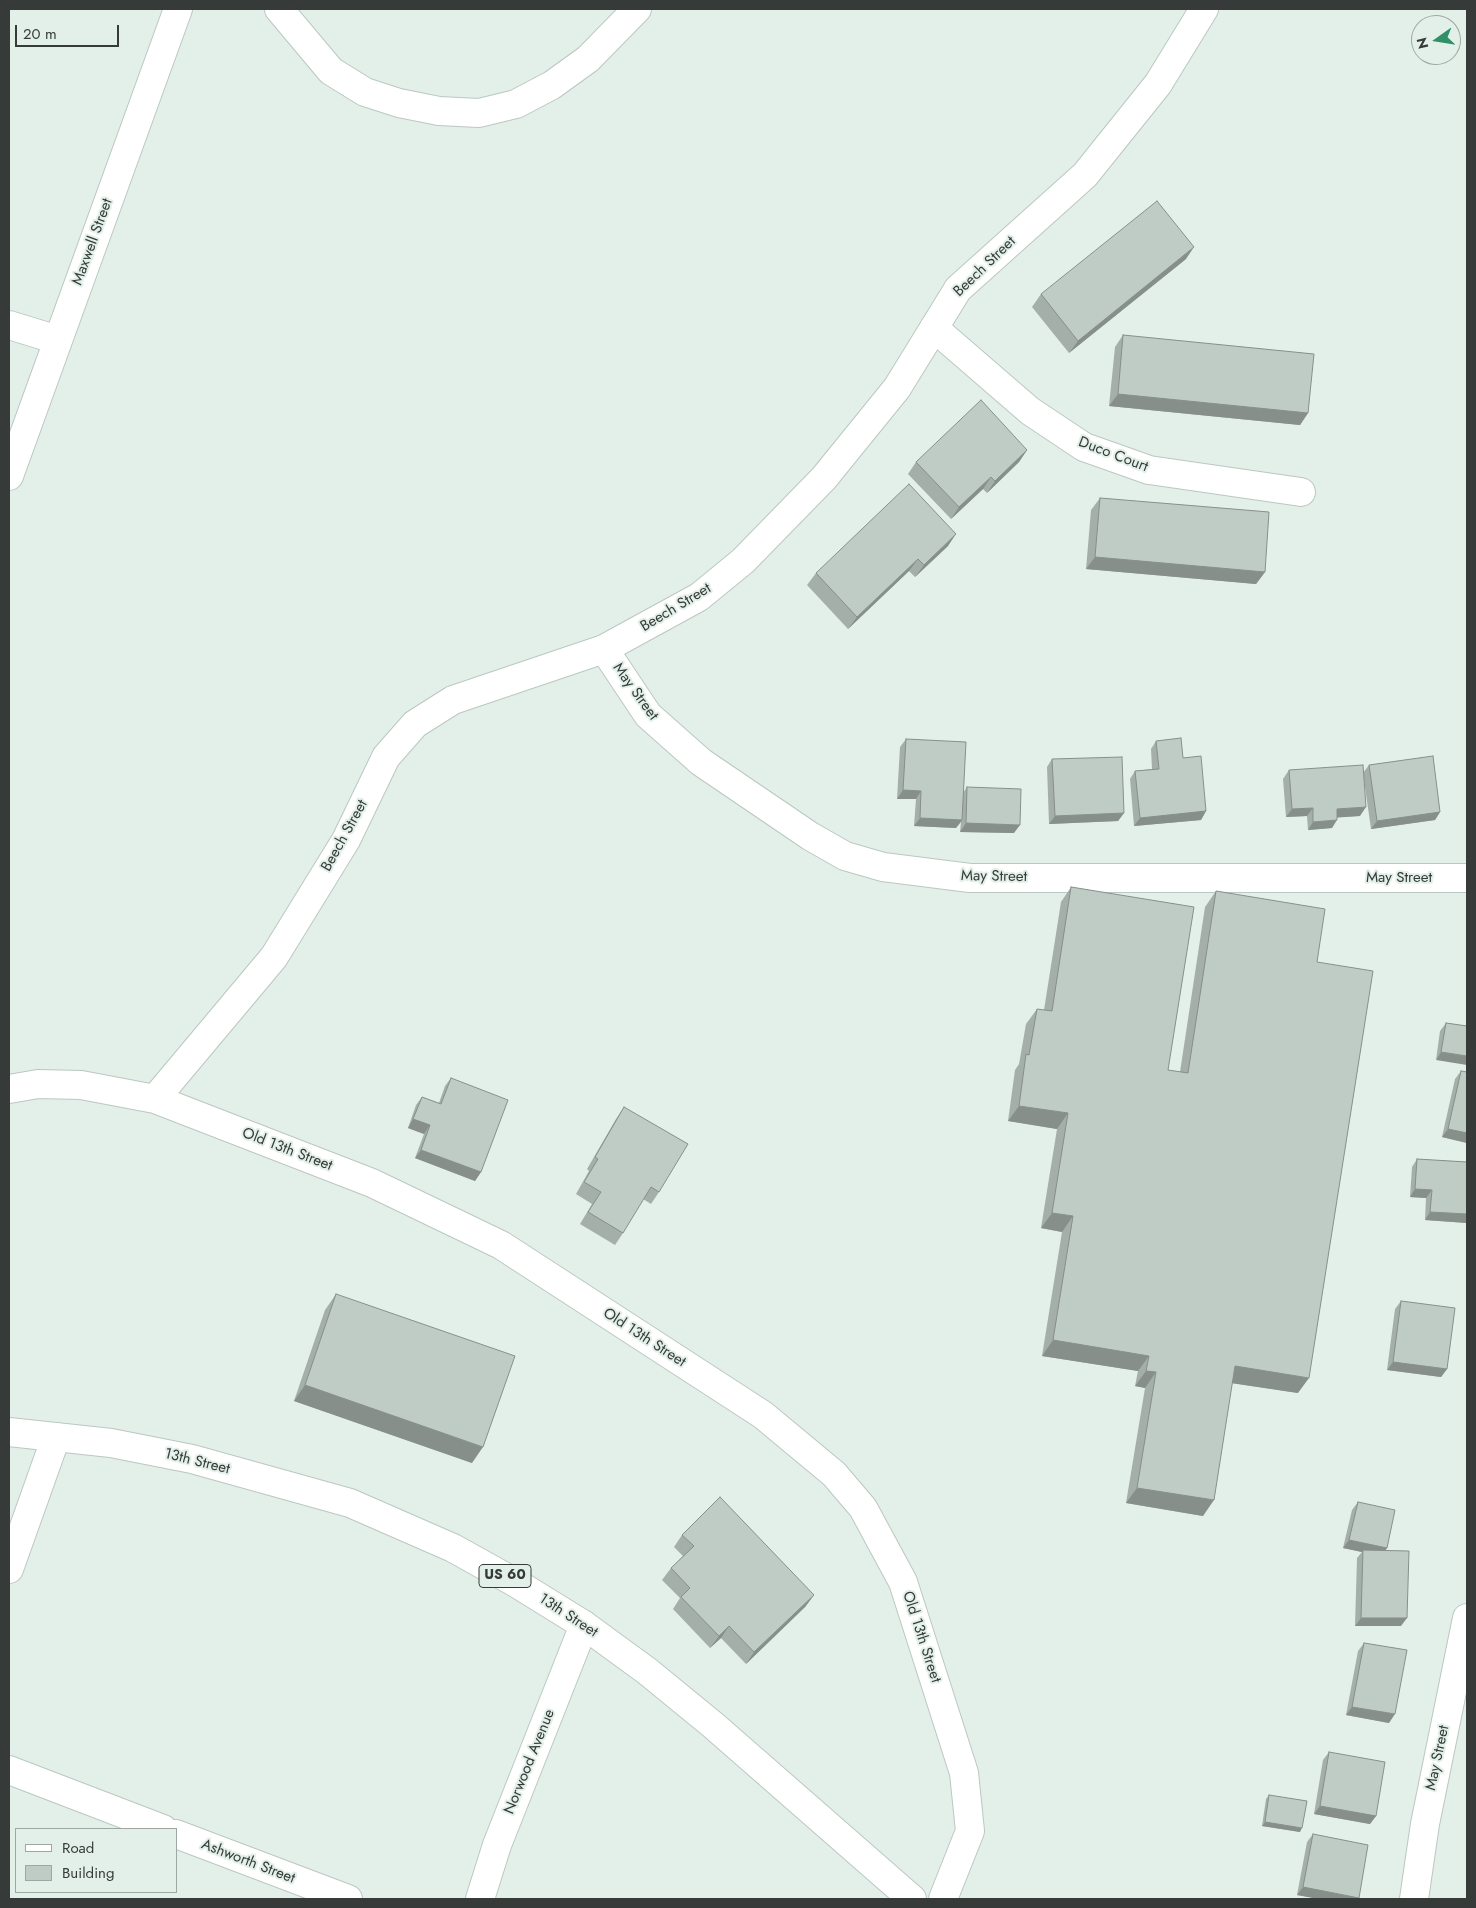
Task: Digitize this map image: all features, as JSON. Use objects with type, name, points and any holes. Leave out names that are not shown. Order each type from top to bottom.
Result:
[{"type":"street","name":"Maxwell Street","points":[[9,476],[178,9]]},
{"type":"street","points":[[279,9],[331,71],[365,92],[399,103],[439,111],[480,113],[516,104],[552,85],[588,59],[637,9]]},
{"type":"street","name":"Beech Street","points":[[155,1099],[274,958],[346,840],[386,757],[415,724],[453,700],[604,649],[699,597],[743,561],[824,478],[897,388],[958,289],[1085,175],[1158,84],[1204,9]]},
{"type":"street","points":[[9,325],[58,340]]},
{"type":"street","name":"Duco Court","points":[[934,328],[1030,411],[1084,447],[1149,470],[1300,492]]},
{"type":"street","name":"May Street","points":[[604,649],[648,715],[701,762],[810,836],[845,856],[883,867],[970,878],[1467,878]]},
{"type":"street","name":"Old 13th Street","points":[[9,1089],[38,1084],[82,1085],[155,1099],[372,1183],[501,1245],[763,1415],[834,1474],[863,1508],[903,1582],[964,1773],[970,1830],[943,1899]]},
{"type":"street","name":"13th Street","points":[[9,1432],[111,1443],[192,1459],[350,1503],[453,1548],[516,1582],[584,1625],[647,1670],[912,1899]]},
{"type":"street","points":[[9,1568],[56,1437]]},
{"type":"street","name":"May Street","points":[[1414,1899],[1425,1824],[1467,1618]]},
{"type":"street","name":"Norwood Avenue","points":[[480,1899],[497,1845],[584,1625]]},
{"type":"street","points":[[9,1770],[160,1828]]},
{"type":"street","name":"Ashworth Street","points":[[178,1835],[348,1899]]},
{"type":"building","points":[[1157,201],[1194,247],[1078,341],[1041,294]]},
{"type":"building","points":[[1123,335],[1314,354],[1308,413],[1118,394]]},
{"type":"building","points":[[981,400],[1027,450],[995,481],[991,477],[959,507],[916,462]]},
{"type":"building","points":[[909,484],[956,534],[924,565],[918,559],[857,617],[816,573]]},
{"type":"building","points":[[1100,498],[1269,512],[1265,572],[1095,557]]},
{"type":"building","points":[[1181,738],[1183,758],[1201,756],[1206,811],[1140,818],[1135,771],[1159,769],[1156,741]]},
{"type":"building","points":[[906,739],[966,742],[962,820],[920,818],[921,791],[903,790]]},
{"type":"building","points":[[1433,756],[1440,812],[1377,821],[1369,765]]},
{"type":"building","points":[[1122,757],[1124,813],[1055,816],[1052,759]]},
{"type":"building","points":[[1363,765],[1366,807],[1337,809],[1337,820],[1313,822],[1313,808],[1292,809],[1289,770]]},
{"type":"building","points":[[967,787],[1021,789],[1020,825],[966,823]]},
{"type":"building","points":[[1071,887],[1194,907],[1168,1070],[1188,1073],[1216,891],[1325,909],[1317,962],[1373,971],[1309,1378],[1235,1366],[1214,1500],[1137,1488],[1156,1372],[1146,1371],[1149,1356],[1053,1340],[1073,1216],[1052,1213],[1068,1113],[1019,1106],[1026,1054],[1029,1055],[1037,1009],[1052,1011]]},
{"type":"building","points":[[1446,1023],[1467,1026],[1467,1056],[1441,1052]]},
{"type":"building","points":[[1461,1071],[1467,1072],[1467,1133],[1448,1129]]},
{"type":"building","points":[[451,1078],[508,1100],[481,1172],[421,1150],[430,1125],[413,1119],[422,1097],[441,1104]]},
{"type":"building","points":[[624,1107],[688,1144],[659,1192],[651,1187],[623,1233],[588,1212],[601,1192],[584,1182],[598,1159],[595,1157]]},
{"type":"building","points":[[1417,1159],[1467,1162],[1467,1214],[1430,1212],[1432,1190],[1415,1189]]},
{"type":"building","points":[[336,1294],[515,1356],[483,1447],[305,1385]]},
{"type":"building","points":[[1401,1301],[1455,1308],[1447,1369],[1393,1362]]},
{"type":"building","points":[[720,1497],[814,1595],[754,1652],[729,1626],[719,1636],[681,1597],[690,1588],[671,1568],[694,1546],[682,1535]]},
{"type":"building","points":[[1358,1502],[1395,1510],[1387,1548],[1349,1540]]},
{"type":"building","points":[[1363,1550],[1409,1551],[1407,1618],[1361,1618]]},
{"type":"building","points":[[1364,1643],[1407,1650],[1395,1714],[1352,1707]]},
{"type":"building","points":[[1329,1752],[1385,1762],[1376,1816],[1320,1806]]},
{"type":"building","points":[[1269,1795],[1307,1801],[1302,1828],[1265,1822]]},
{"type":"building","points":[[1313,1834],[1368,1845],[1359,1898],[1303,1887]]}]
